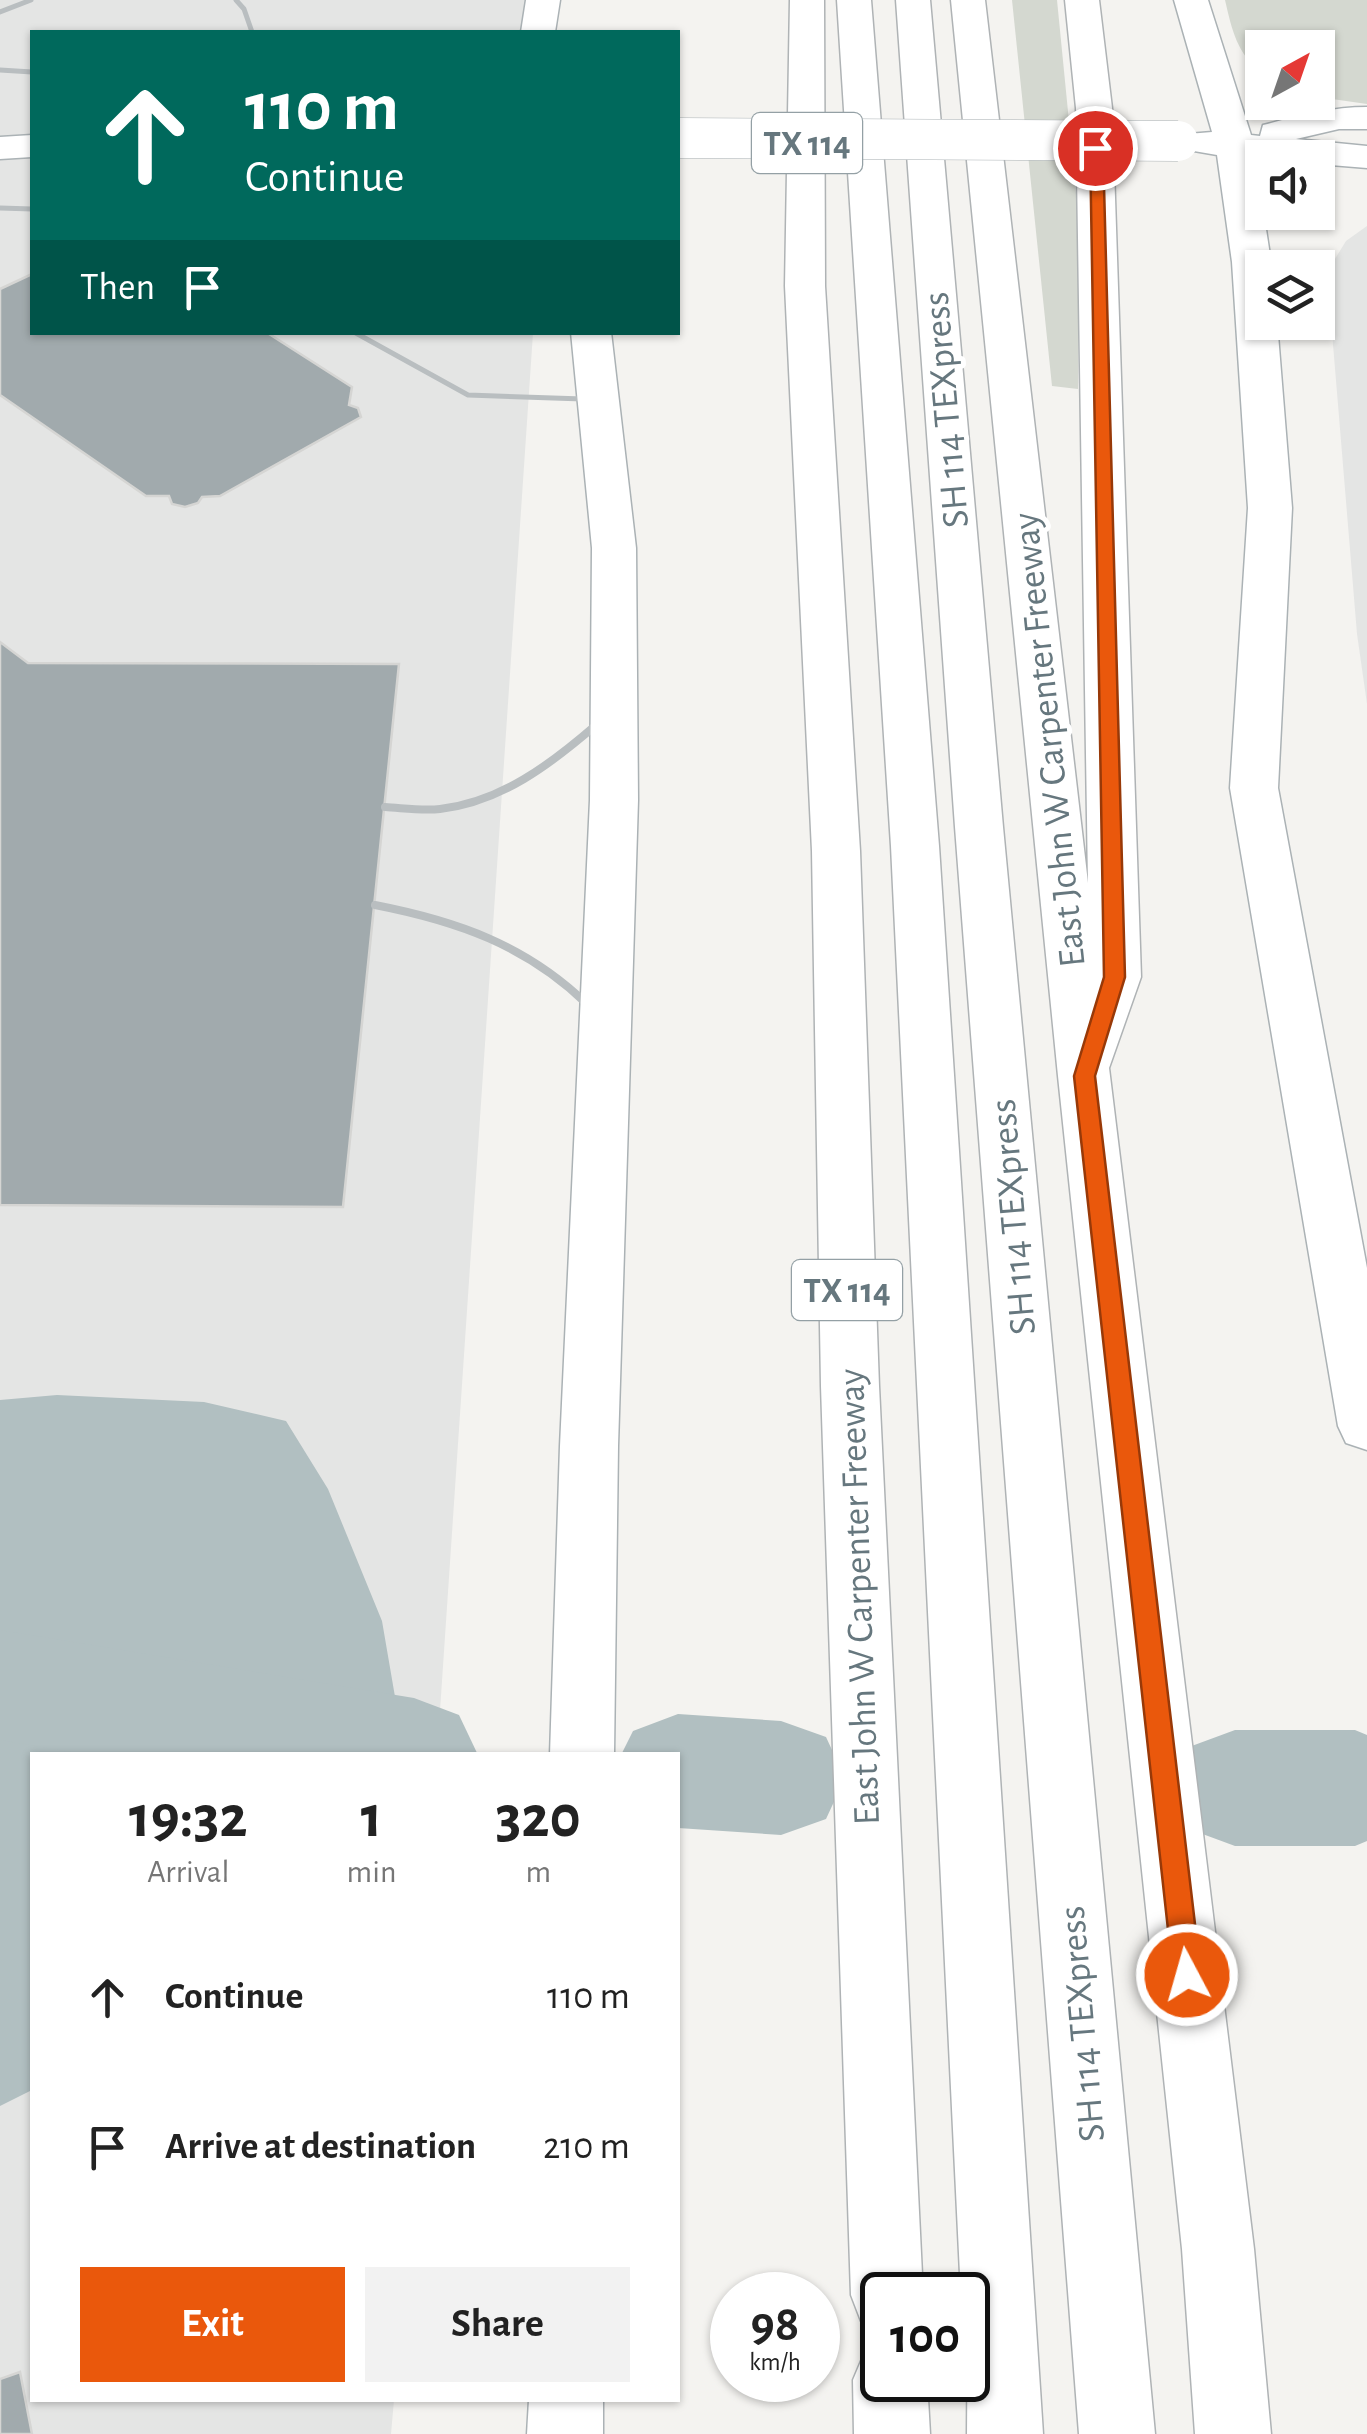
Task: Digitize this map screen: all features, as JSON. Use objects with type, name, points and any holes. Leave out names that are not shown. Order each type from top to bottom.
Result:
[{"type":"main road","points":[[538,30],[543,0]]},
{"type":"main road","name":"East John W Carpenter Freeway","points":[[807,0],[806,286],[836,850],[850,1386],[886,2272]]},
{"type":"main road","name":"SH 114 TEXpress","points":[[854,0],[916,866],[1005,2434]]},
{"type":"main road","name":"SH 114 TEXpress","points":[[913,0],[979,828],[1117,2434]]},
{"type":"main road","name":"East John W Carpenter Freeway","points":[[968,0],[1084,1076],[1218,2249],[1233,2434]]},
{"type":"main road","points":[[1082,0],[1094,108],[1115,977],[1084,1076]]},
{"type":"main road","points":[[1191,0],[1234,143],[1250,250]]},
{"type":"main road","points":[[1212,61],[1245,83]]},
{"type":"main road","points":[[1234,143],[1353,118]]},
{"type":"main road","points":[[680,138],[1178,141],[1359,157]]},
{"type":"main road","points":[[0,148],[30,146]]},
{"type":"main road","points":[[1335,169],[1359,157]]},
{"type":"main road","points":[[582,1752],[614,709],[614,548],[590,335]]},
{"type":"main road","points":[[1258,340],[1270,508],[1254,788],[1367,1426]]},
{"type":"main road","points":[[565,2434],[566,2402]]},
{"type":"main road","points":[[891,2402],[892,2434]]},
{"type":"lane","points":[[0,12],[31,0]]},
{"type":"lane","points":[[239,1],[251,30]]},
{"type":"lane","points":[[0,70],[30,72]]},
{"type":"lane","points":[[0,208],[30,208]]},
{"type":"lane","points":[[359,335],[468,395],[598,400]]},
{"type":"lane","points":[[385,807],[438,809],[498,794],[556,760],[614,709]]},
{"type":"lane","points":[[375,904],[449,919],[514,946],[558,973],[606,1024]]},
{"type":"shaded area","points":[[0,0],[555,0],[553,30],[30,30],[30,335],[533,335],[437,1752],[30,1752],[30,2402],[394,2402],[391,2434],[0,2434]]},
{"type":"shaded area","points":[[1012,0],[1057,0],[1079,223],[1078,389],[1052,386]]},
{"type":"shaded area","points":[[1225,0],[1367,0],[1367,104],[1335,99],[1335,30],[1245,30],[1245,54],[1233,31]]},
{"type":"shaded area","points":[[1367,226],[1367,704],[1357,634],[1333,340],[1335,259],[1346,241]]},
{"type":"shaded area","points":[[57,1395],[204,1402],[286,1421],[328,1489],[382,1621],[404,1752],[30,1752],[30,2091],[0,2106],[0,1400]]},
{"type":"building","points":[[30,275],[30,335],[271,335],[352,387],[349,405],[358,408],[361,417],[220,496],[202,497],[198,503],[185,507],[172,504],[169,496],[146,496],[0,395],[0,289]]},
{"type":"building","points":[[0,642],[28,663],[399,664],[343,1207],[0,1205]]},
{"type":"building","points":[[20,2372],[32,2434],[0,2434],[0,2379]]},
{"type":"waterway","points":[[0,1685],[396,1752]]},
{"type":"waterway","points":[[680,1771],[781,1778]]},
{"type":"waterway","points":[[1235,1788],[1355,1788]]},
{"type":"route","points":[[1095,148],[1115,977],[1084,1076],[1187,1975]]}]
